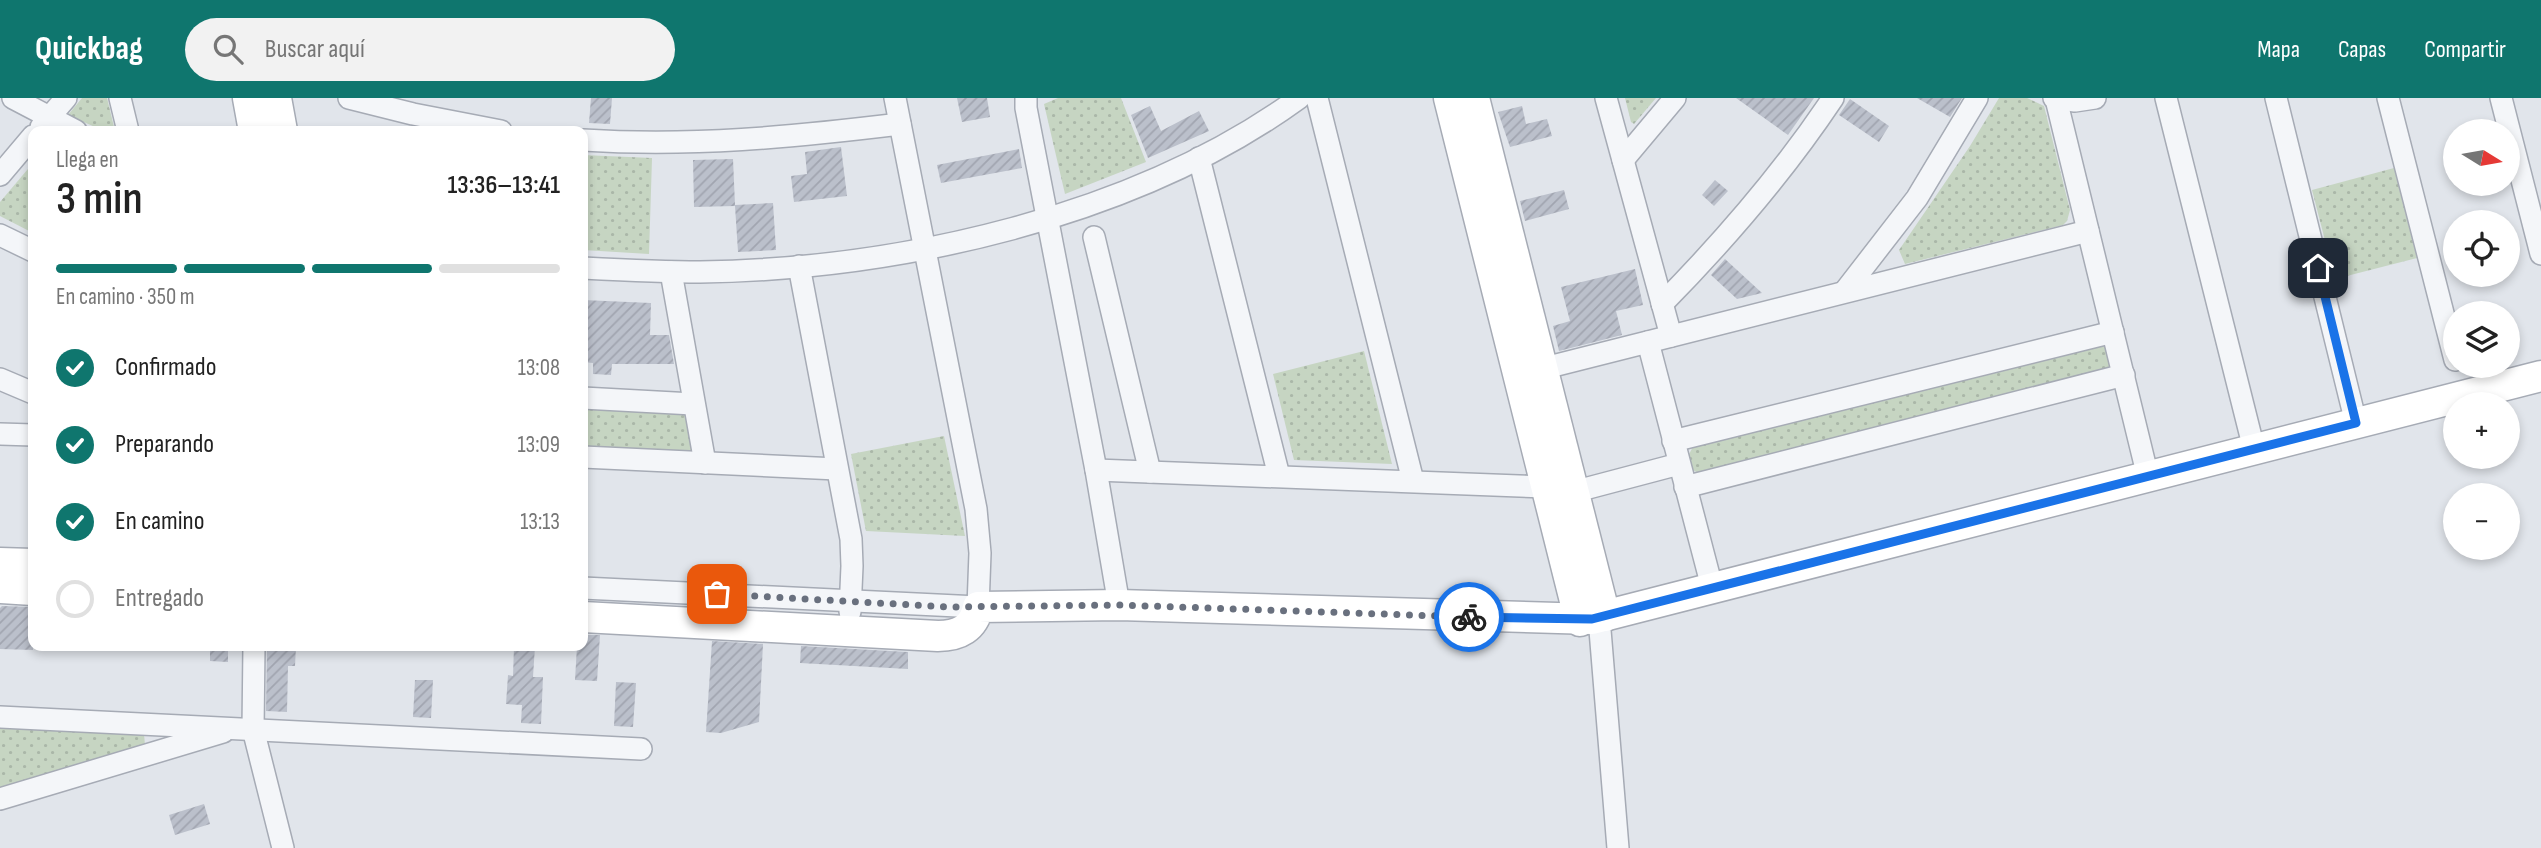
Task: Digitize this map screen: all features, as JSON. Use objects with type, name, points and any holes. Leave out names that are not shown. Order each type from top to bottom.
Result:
[{"type":"street","points":[[13,98],[43,125],[66,98]]},
{"type":"street","points":[[120,98],[127,126]]},
{"type":"street","points":[[248,98],[253,126]]},
{"type":"street","points":[[276,98],[281,126]]},
{"type":"street","points":[[349,98],[475,126]]},
{"type":"street","points":[[588,617],[954,635],[969,627],[977,614],[980,553],[976,509],[895,98]]},
{"type":"street","points":[[1026,98],[1119,605]]},
{"type":"street","points":[[588,268],[671,272],[799,266],[924,249],[1047,218],[1140,186],[1199,158],[1299,98]]},
{"type":"street","points":[[1317,98],[1413,481]]},
{"type":"street","points":[[1449,98],[1531,371]]},
{"type":"street","points":[[1474,98],[1531,371],[1594,618],[1618,848]]},
{"type":"street","points":[[1606,98],[1671,336]]},
{"type":"street","points":[[1623,160],[1675,98]]},
{"type":"street","points":[[1662,304],[1763,194],[1833,98]]},
{"type":"street","points":[[1845,291],[1917,198],[1978,98]]},
{"type":"street","points":[[2095,98],[2076,101],[2055,98],[2148,477]]},
{"type":"street","points":[[2166,98],[2254,449]]},
{"type":"street","points":[[2276,98],[2356,423]]},
{"type":"street","points":[[2388,98],[2443,313]]},
{"type":"street","points":[[2501,98],[2541,254]]},
{"type":"street","points":[[588,140],[666,144],[734,142],[900,124]]},
{"type":"street","points":[[0,175],[28,142]]},
{"type":"street","points":[[1199,158],[1279,476]]},
{"type":"street","points":[[1531,371],[2088,231]]},
{"type":"street","points":[[0,234],[28,248]]},
{"type":"street","points":[[1094,237],[1150,472]]},
{"type":"street","points":[[799,266],[851,539],[849,631]]},
{"type":"street","points":[[671,272],[705,463]]},
{"type":"street","points":[[1674,441],[2113,332]]},
{"type":"street","points":[[1648,342],[1712,587]]},
{"type":"street","points":[[1685,487],[2124,375]]},
{"type":"street","points":[[2480,392],[2541,376]]},
{"type":"street","points":[[0,379],[28,391]]},
{"type":"street","points":[[588,398],[693,404]]},
{"type":"street","points":[[588,588],[978,607],[1119,605],[1594,618],[2443,401]]},
{"type":"street","points":[[0,434],[28,435]]},
{"type":"street","points":[[588,457],[837,469]]},
{"type":"street","points":[[1096,470],[1413,481],[1560,490],[1679,464]]},
{"type":"street","points":[[0,562],[28,564]]},
{"type":"street","points":[[0,588],[28,590]]},
{"type":"street","points":[[253,651],[245,728],[284,848]]},
{"type":"street","points":[[0,717],[641,749]]},
{"type":"street","points":[[0,799],[245,728]]},
{"type":"green space","points":[[82,98],[107,98],[114,126],[93,126],[68,115]]},
{"type":"green space","points":[[1058,98],[1121,98],[1146,162],[1065,194],[1044,104]]},
{"type":"green space","points":[[1625,98],[1656,98],[1634,124],[1631,122]]},
{"type":"green space","points":[[1999,98],[2027,98],[2044,106],[2070,210],[2067,221],[2063,225],[1905,264],[1899,250],[1970,146]]},
{"type":"green space","points":[[588,155],[652,158],[649,254],[588,250]]},
{"type":"green space","points":[[2394,168],[2417,258],[2335,279],[2312,190]]},
{"type":"green space","points":[[28,169],[28,230],[0,216],[0,202]]},
{"type":"green space","points":[[2100,344],[2110,350],[2112,362],[2106,371],[1702,475],[1691,469],[1688,456],[1694,445]]},
{"type":"green space","points":[[1364,351],[1392,464],[1294,460],[1273,374]]},
{"type":"green space","points":[[588,404],[687,411],[695,455],[588,449]]},
{"type":"green space","points":[[944,436],[965,536],[866,531],[851,454]]},
{"type":"green space","points":[[0,727],[144,734],[145,745],[0,789]]},
{"type":"building","points":[[591,98],[612,98],[610,124],[589,123]]},
{"type":"building","points":[[957,98],[987,98],[990,117],[962,122]]},
{"type":"building","points":[[1736,98],[1814,98],[1788,135]]},
{"type":"building","points":[[1917,98],[1962,98],[1950,117]]},
{"type":"building","points":[[1850,99],[1889,126],[1879,142],[1839,115]]},
{"type":"building","points":[[1150,106],[1161,131],[1199,111],[1209,131],[1148,158],[1131,115]]},
{"type":"building","points":[[1522,106],[1526,124],[1547,119],[1552,136],[1510,147],[1498,112]]},
{"type":"building","points":[[841,147],[847,196],[794,202],[791,176],[807,174],[805,152]]},
{"type":"building","points":[[1019,149],[1022,168],[941,183],[937,165]]},
{"type":"building","points":[[733,159],[735,205],[773,203],[776,250],[738,252],[735,206],[694,207],[693,160]]},
{"type":"building","points":[[1715,180],[1728,191],[1714,206],[1702,195]]},
{"type":"building","points":[[1564,190],[1569,209],[1525,221],[1520,201]]},
{"type":"building","points":[[1725,259],[1762,293],[1737,299],[1711,275]]},
{"type":"building","points":[[1635,269],[1643,305],[1616,311],[1622,335],[1559,351],[1553,326],[1570,321],[1561,287]]},
{"type":"building","points":[[588,300],[651,303],[650,335],[669,335],[674,364],[612,364],[611,375],[593,374],[593,363],[588,362]]},
{"type":"building","points":[[28,607],[28,650],[0,649],[0,608]]},
{"type":"building","points":[[588,635],[600,635],[597,681],[575,680],[577,651],[588,651]]},
{"type":"building","points":[[712,641],[763,644],[759,722],[721,733],[706,732]]},
{"type":"building","points":[[801,646],[908,652],[908,669],[800,663]]},
{"type":"building","points":[[210,651],[228,651],[228,662],[210,661]]},
{"type":"building","points":[[267,651],[296,651],[295,666],[288,666],[287,712],[266,711]]},
{"type":"building","points":[[514,651],[535,651],[533,677],[543,677],[541,724],[521,723],[522,705],[506,704],[508,675],[513,676]]},
{"type":"building","points":[[415,680],[433,680],[431,718],[413,717]]},
{"type":"building","points":[[616,682],[636,683],[633,727],[614,726]]},
{"type":"building","points":[[204,804],[210,824],[175,835],[169,815]]},
{"type":"way so far","points":[[717,594],[949,607],[1119,605],[1469,617]]},
{"type":"route","points":[[1469,617],[1580,621],[1616,614],[1712,587],[2356,423],[2318,268]]}]
